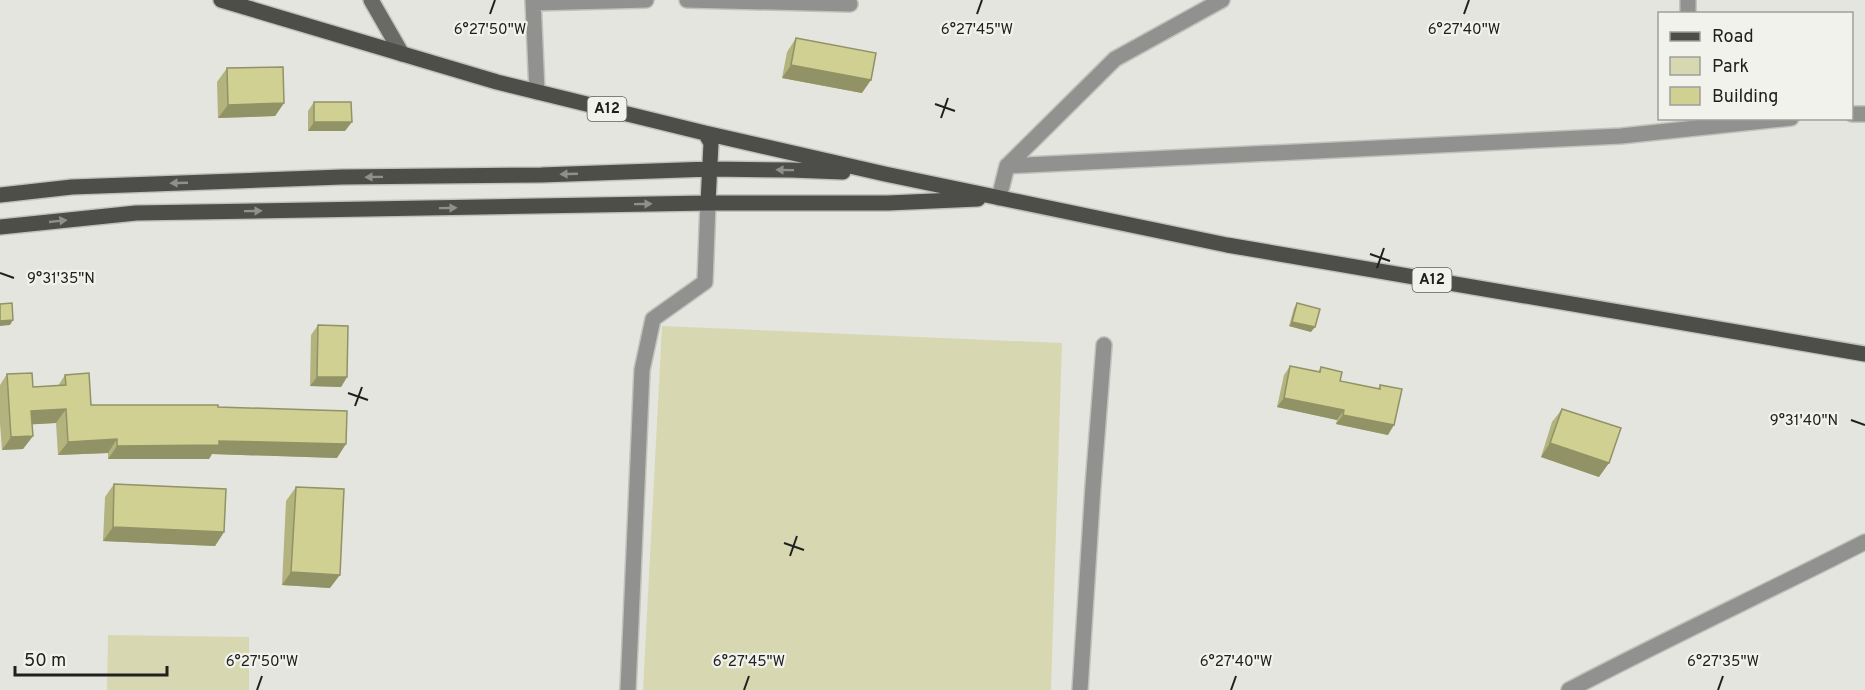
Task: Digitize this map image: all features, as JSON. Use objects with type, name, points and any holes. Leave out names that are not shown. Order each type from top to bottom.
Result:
[{"type":"main road","name":"A12","points":[[221,0],[497,82],[885,174],[1227,245],[1865,354]]},
{"type":"main road","points":[[705,133],[711,143],[708,203]]},
{"type":"main road","points":[[0,195],[84,187],[342,177],[541,175],[710,169],[885,174]]},
{"type":"main road","points":[[0,227],[136,213],[708,203],[888,203],[999,198]]},
{"type":"street","points":[[371,0],[402,54]]},
{"type":"street","points":[[537,92],[533,1],[646,0]]},
{"type":"street","points":[[687,0],[850,4]]},
{"type":"street","points":[[999,198],[1007,166],[1115,59],[1222,0]]},
{"type":"street","points":[[1007,166],[1621,136],[1697,123],[1753,120]]},
{"type":"street","points":[[628,690],[642,370],[653,319],[705,282],[708,203]]},
{"type":"street","points":[[1080,690],[1092,486],[1104,345]]},
{"type":"street","points":[[1569,690],[1865,543]]},
{"type":"green space","points":[[662,326],[1062,343],[1051,690],[643,690]]},
{"type":"green space","points":[[108,635],[249,637],[249,690],[107,690]]},
{"type":"building","points":[[796,38],[876,53],[871,80],[791,65]]},
{"type":"building","points":[[283,67],[284,103],[228,105],[227,68]]},
{"type":"building","points":[[314,102],[351,102],[352,122],[314,122]]},
{"type":"building","points":[[12,303],[13,320],[0,321],[0,304]]},
{"type":"building","points":[[1297,303],[1320,309],[1315,327],[1292,322]]},
{"type":"building","points":[[318,325],[348,326],[347,377],[317,377]]},
{"type":"building","points":[[1290,366],[1320,372],[1321,367],[1342,372],[1340,381],[1380,389],[1380,385],[1402,389],[1394,425],[1343,415],[1344,410],[1284,398]]},
{"type":"building","points":[[32,373],[33,387],[66,385],[65,375],[89,373],[91,405],[218,405],[218,407],[347,411],[346,444],[219,441],[219,445],[117,446],[117,439],[68,442],[66,409],[31,411],[33,436],[11,437],[7,374]]},
{"type":"building","points":[[1562,409],[1621,428],[1609,463],[1550,443]]},
{"type":"building","points":[[114,484],[226,489],[224,532],[113,527]]},
{"type":"building","points":[[296,487],[344,489],[340,575],[291,572]]}]
